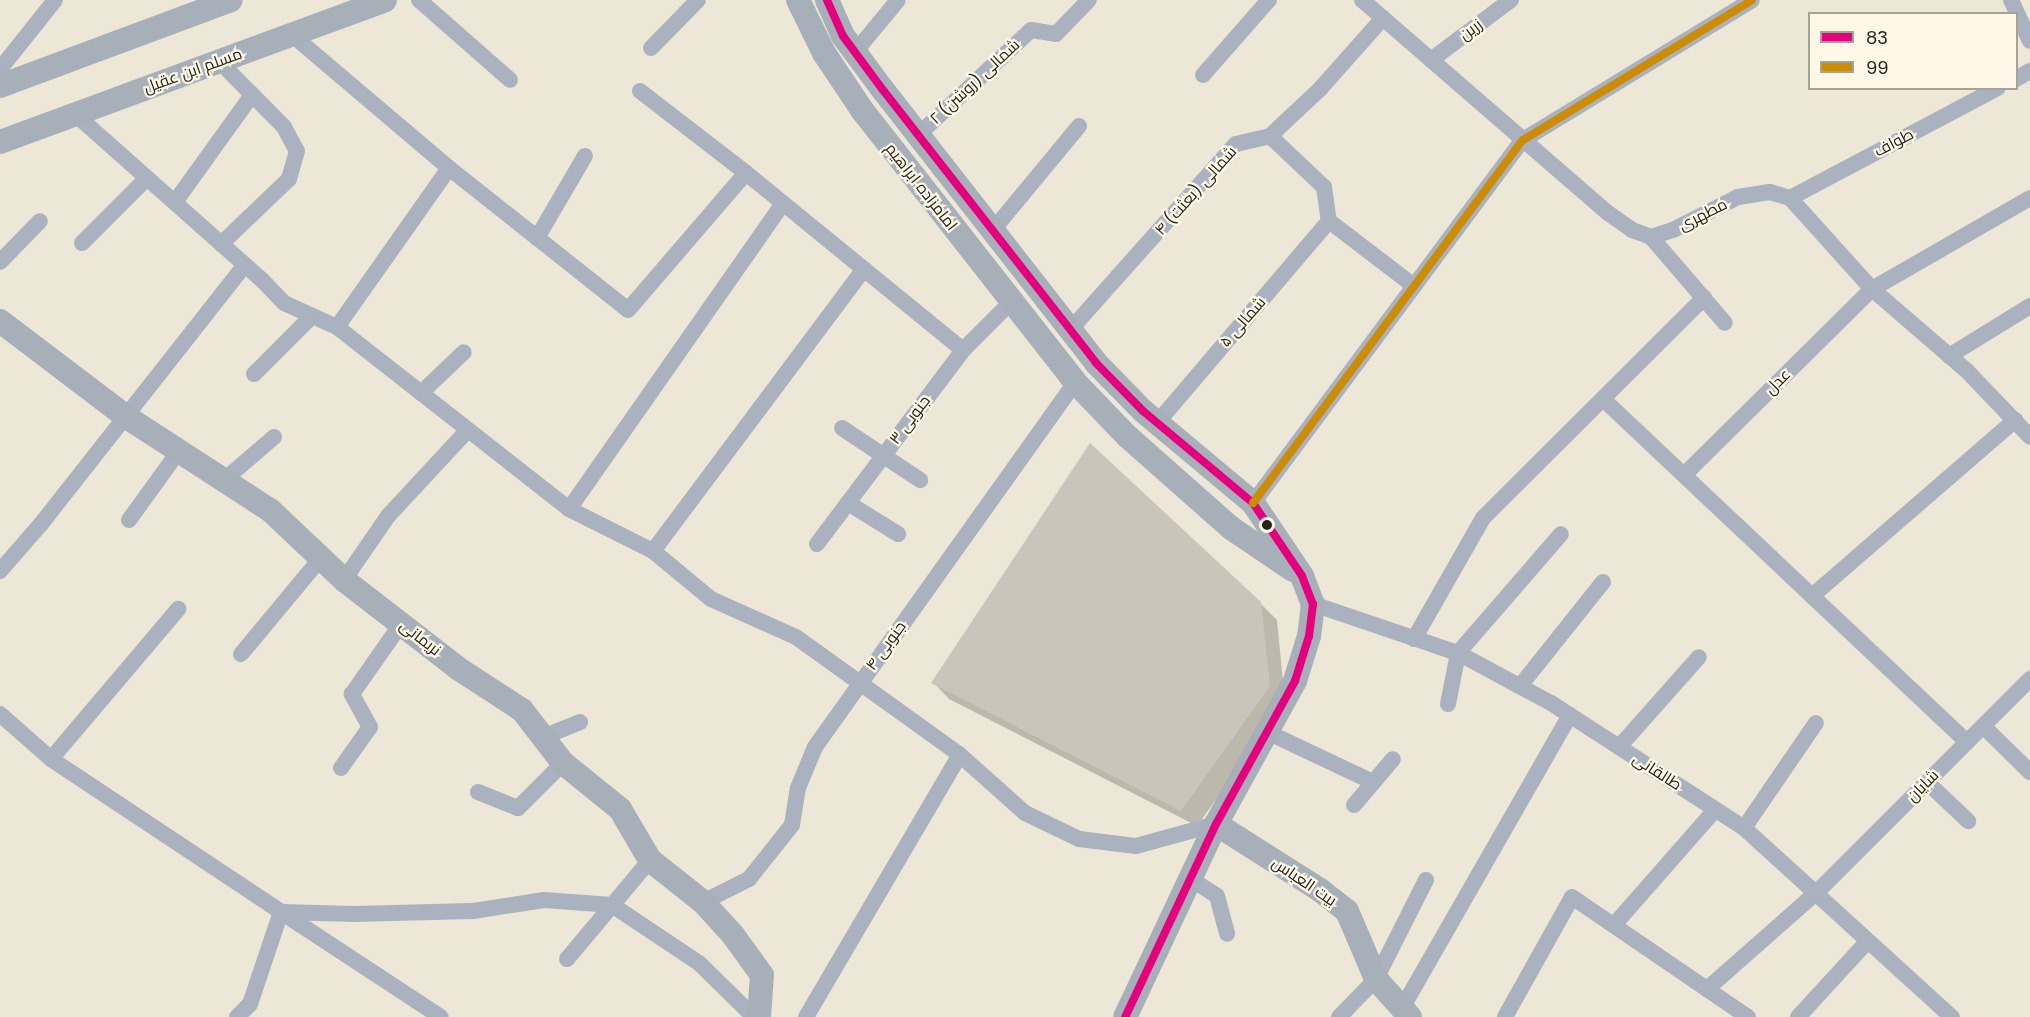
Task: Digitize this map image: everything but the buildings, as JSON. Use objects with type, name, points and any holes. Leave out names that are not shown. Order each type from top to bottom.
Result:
[{"type":"street","points":[[0,69],[55,0]]},
{"type":"street","points":[[0,86],[231,0]]},
{"type":"street","name":"مسلم ابن عقیل","points":[[0,142],[385,0]]},
{"type":"street","points":[[419,0],[510,80]]},
{"type":"street","points":[[651,48],[698,0]]},
{"type":"street","name":"امامزاده ابراهیم","points":[[798,0],[824,53],[862,110],[1075,382],[1127,436],[1231,528],[1302,576]]},
{"type":"street","name":"امامزاده ابراهیم","points":[[827,0],[843,36],[1096,363],[1157,423],[1253,503],[1302,576],[1313,604],[1309,636],[1295,681],[1216,824],[1125,1017]]},
{"type":"street","points":[[855,52],[898,0]]},
{"type":"street","name":"۲ شمالی (روشن)","points":[[918,135],[1030,30],[1056,34],[1089,0]]},
{"type":"street","points":[[1203,75],[1269,0]]},
{"type":"street","points":[[1362,0],[1608,213],[1632,230],[1651,237],[1725,323]]},
{"type":"street","name":"زرین","points":[[1431,60],[1511,0]]},
{"type":"street","points":[[1253,503],[1523,140],[1752,0]]},
{"type":"street","points":[[2018,15],[2030,41]]},
{"type":"street","name":"۴ شمالی (بعثت)","points":[[1070,330],[1236,144],[1270,136],[1320,89],[1383,18]]},
{"type":"street","points":[[291,34],[449,168],[628,310],[746,173]]},
{"type":"street","points":[[219,61],[284,127],[297,151],[289,179],[221,244]]},
{"type":"street","name":"طواف","points":[[1790,198],[1994,90]]},
{"type":"street","points":[[640,91],[746,173],[963,350]]},
{"type":"street","points":[[175,202],[252,95]]},
{"type":"street","points":[[75,114],[245,265],[284,303],[337,327],[569,509],[652,551],[711,599],[796,637],[960,755],[1025,813],[1079,839],[1136,846],[1216,824]]},
{"type":"street","points":[[993,230],[1079,126]]},
{"type":"street","points":[[1270,136],[1324,187],[1329,221],[1414,286]]},
{"type":"street","points":[[537,238],[585,156]]},
{"type":"street","points":[[337,327],[449,168]]},
{"type":"street","points":[[82,243],[147,178]]},
{"type":"street","name":"مطهری","points":[[1651,237],[1673,230],[1738,197],[1770,192],[1790,198]]},
{"type":"street","points":[[1790,198],[1872,289],[1949,356],[2030,437]]},
{"type":"street","name":"عدل","points":[[1684,475],[1872,289],[2030,198]]},
{"type":"street","points":[[569,509],[783,203]]},
{"type":"street","points":[[0,262],[40,221]]},
{"type":"street","name":"۵ شمالی","points":[[1157,423],[1329,221]]},
{"type":"street","points":[[0,571],[41,524],[245,265]]},
{"type":"street","points":[[652,551],[864,269]]},
{"type":"street","points":[[1414,639],[1483,518],[1704,298]]},
{"type":"street","name":"۳ جنوبی","points":[[817,544],[963,350],[1011,303]]},
{"type":"street","points":[[1949,356],[2030,306]]},
{"type":"street","points":[[254,374],[312,316]]},
{"type":"street","name":"نریمانی","points":[[0,321],[125,416],[270,510],[344,580],[459,669],[522,710],[563,764],[620,809],[650,860],[704,902],[762,975],[759,1017]]},
{"type":"street","points":[[421,393],[464,352]]},
{"type":"street","name":"۴ جنوبی","points":[[704,902],[749,879],[792,825],[798,788],[814,747],[1075,382]]},
{"type":"street","points":[[1603,399],[1967,742]]},
{"type":"street","points":[[1812,596],[2015,420]]},
{"type":"street","points":[[842,428],[920,480]]},
{"type":"street","points":[[344,580],[388,516],[468,430]]},
{"type":"street","points":[[224,480],[274,437]]},
{"type":"street","points":[[129,519],[179,451]]},
{"type":"street","points":[[848,503],[898,534]]},
{"type":"street","points":[[1448,704],[1458,653],[1561,534]]},
{"type":"street","points":[[240,654],[321,558]]},
{"type":"street","points":[[1520,686],[1603,582]]},
{"type":"street","name":"طالقانی","points":[[1313,604],[1458,653],[1570,715],[1744,828],[1868,940],[1944,1014]]},
{"type":"street","points":[[51,759],[178,609]]},
{"type":"street","points":[[341,768],[370,727],[352,694],[401,624]]},
{"type":"street","points":[[1619,747],[1699,657]]},
{"type":"street","name":"شایان","points":[[1707,989],[1816,893],[2030,679]]},
{"type":"street","points":[[0,714],[51,759],[441,1017]]},
{"type":"street","points":[[1406,1013],[1570,715]]},
{"type":"street","points":[[543,737],[580,722]]},
{"type":"street","points":[[1744,828],[1816,723]]},
{"type":"street","points":[[1983,726],[2030,772]]},
{"type":"street","points":[[1267,732],[1374,782]]},
{"type":"street","points":[[806,1017],[960,755]]},
{"type":"street","points":[[1354,804],[1393,759]]},
{"type":"street","points":[[478,792],[518,808],[563,764]]},
{"type":"street","points":[[1927,782],[1968,820]]},
{"type":"street","points":[[1614,926],[1715,810]]},
{"type":"street","name":"بیت العباس","points":[[1216,824],[1320,890],[1347,911],[1376,979],[1406,1013]]},
{"type":"street","points":[[567,959],[650,860]]},
{"type":"street","points":[[1191,879],[1217,896],[1227,934]]},
{"type":"street","points":[[1339,1017],[1376,979],[1426,880]]},
{"type":"street","points":[[1505,1017],[1572,897],[1748,1017]]},
{"type":"street","points":[[281,912],[354,914],[473,911],[544,900],[612,905],[700,964],[754,1017]]},
{"type":"street","points":[[237,1017],[250,1004],[281,912]]},
{"type":"street","points":[[1798,1017],[1868,940]]},
{"type":"transit line","name":"83","points":[[827,0],[843,36],[883,90],[1096,363],[1143,411],[1253,503],[1302,576],[1313,604],[1309,636],[1295,681],[1216,824],[1125,1017]]},
{"type":"transit line","name":"99","points":[[1253,503],[1523,140],[1752,0]]}]
